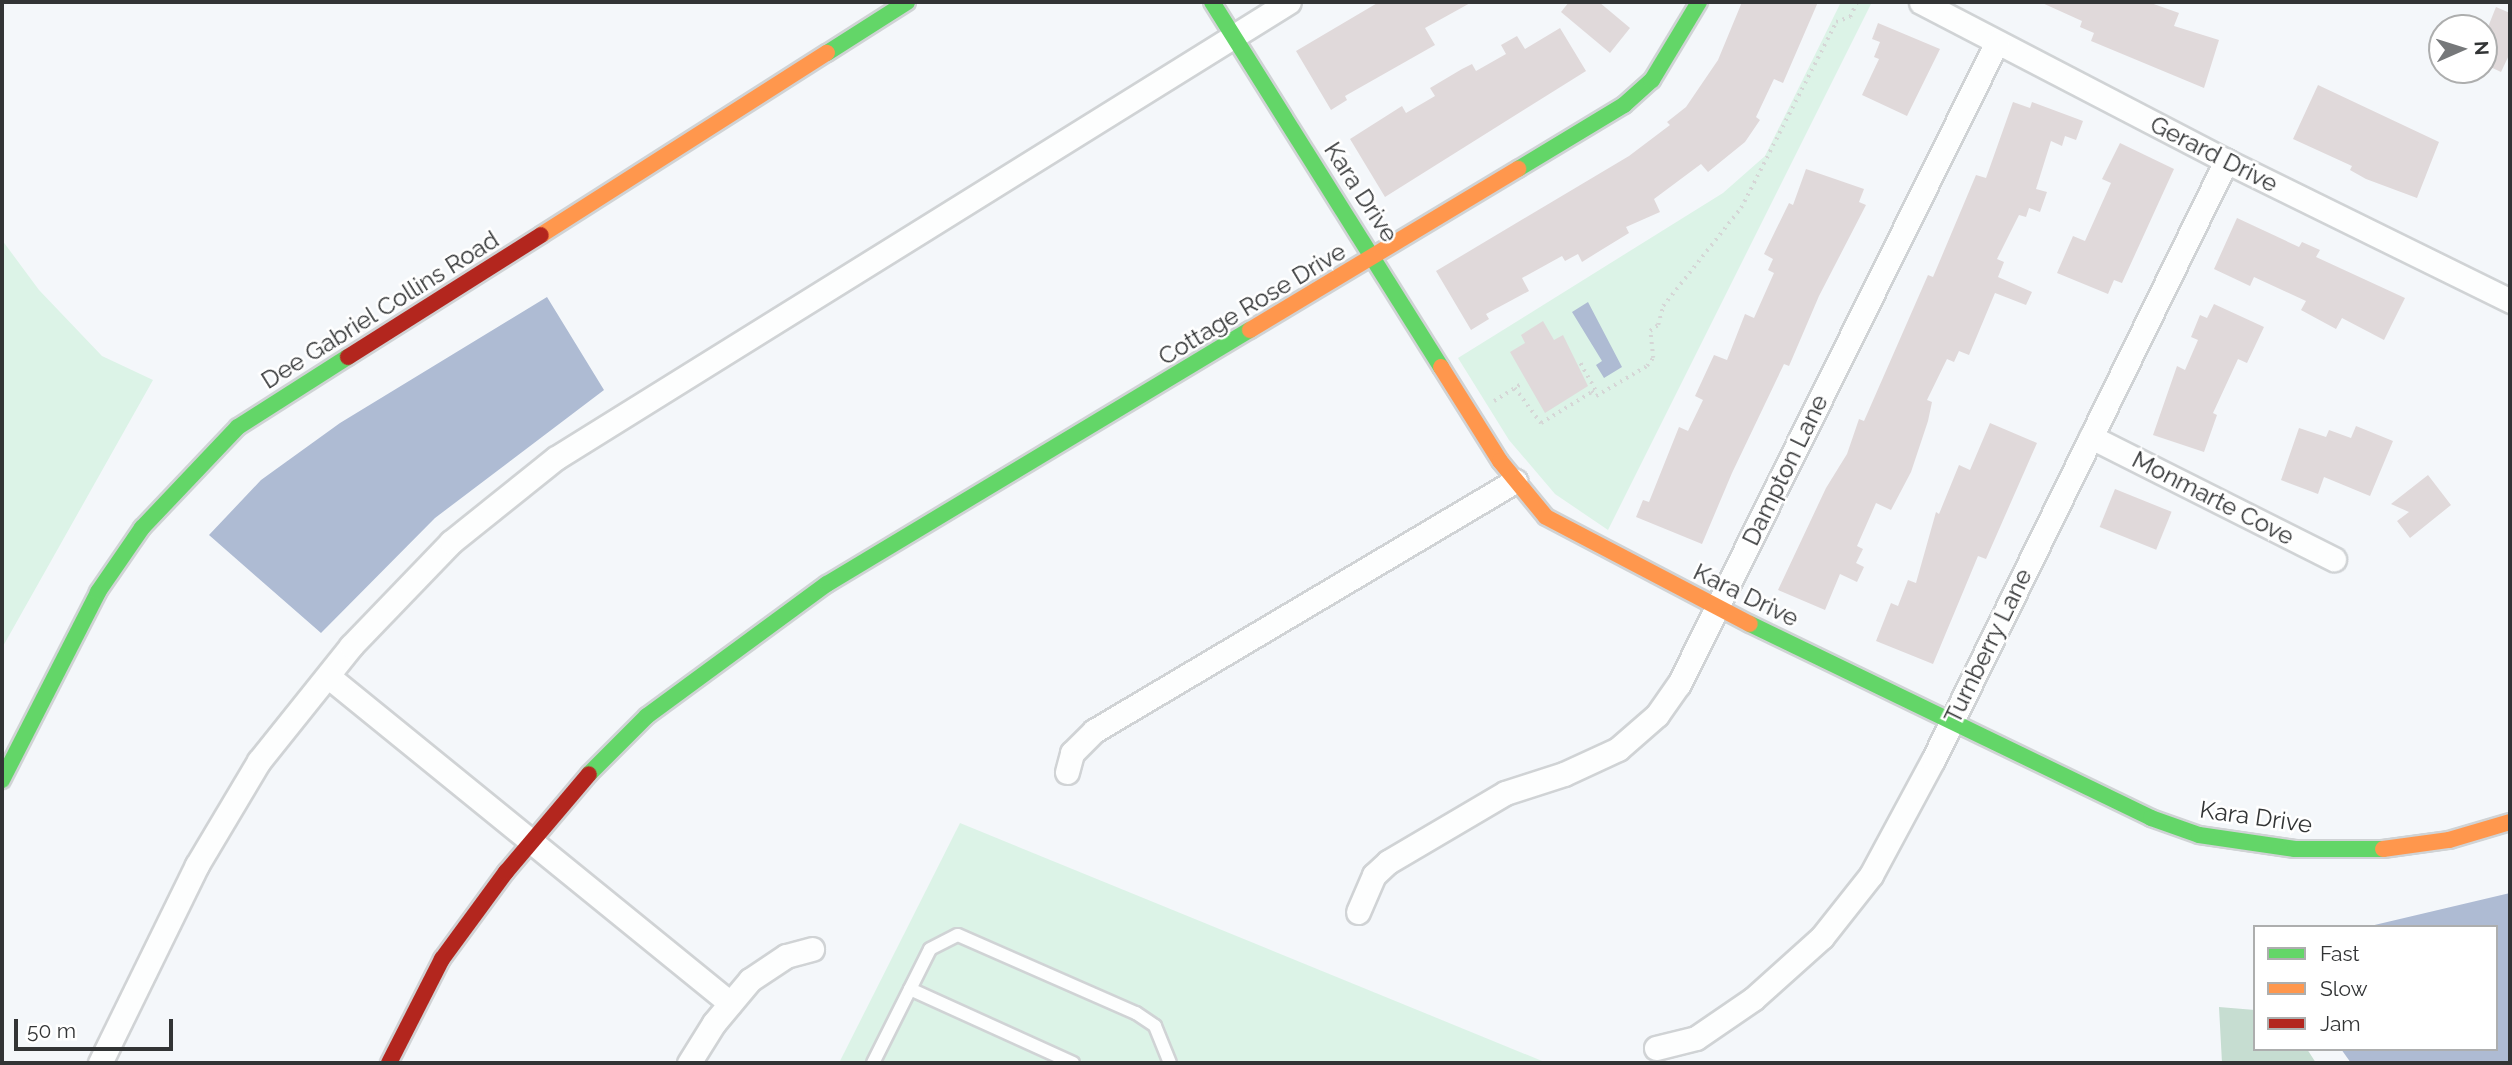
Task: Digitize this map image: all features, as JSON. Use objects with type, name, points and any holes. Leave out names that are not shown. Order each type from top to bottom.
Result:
[{"type":"street","name":"Dee Gabriel Collins Road","points":[[2,780],[98,592],[142,528],[238,427],[907,2]]},
{"type":"street","name":"Kara Drive","points":[[1212,2],[1376,257],[1515,481],[1546,517],[1716,609],[1845,667],[1951,723],[2151,818],[2199,835],[2295,849],[2377,850],[2449,840],[2510,822]]},
{"type":"street","points":[[100,1063],[197,865],[259,761],[329,677],[351,646],[451,542],[556,458],[1289,2]]},
{"type":"street","name":"Cottage Rose Drive","points":[[389,1063],[442,959],[528,842],[565,798],[647,716],[827,584],[1624,106],[1652,80],[1699,2]]},
{"type":"street","name":"Gerard Drive","points":[[1921,2],[2226,161],[2510,302]]},
{"type":"street","name":"Dampton Lane","points":[[1358,912],[1374,875],[1388,862],[1485,803],[1593,762],[1639,733],[1679,684],[1997,43]]},
{"type":"street","name":"Turnberry Lane","points":[[1656,1048],[1681,1044],[1713,1028],[1772,984],[1822,937],[1871,875],[1951,723],[2226,161]]},
{"type":"street","name":"Monmarte Cove","points":[[2091,437],[2334,559]]},
{"type":"street","points":[[1067,772],[1072,753],[1094,731],[1515,481]]},
{"type":"street","points":[[329,677],[528,842],[730,1003]]},
{"type":"street","points":[[689,1063],[730,1003],[750,980],[786,956],[813,949]]},
{"type":"lane","points":[[873,1063],[930,949],[958,934],[1136,1013],[1154,1026],[1170,1063]]},
{"type":"lane","points":[[910,989],[1073,1063]]},
{"type":"path","points":[[1578,361],[1596,396],[1647,366],[1655,350],[1650,331],[1658,325],[1663,306],[1741,208],[1836,22],[1850,18],[1857,2]]},
{"type":"path","points":[[1492,402],[1518,387],[1541,423],[1592,391]]},
{"type":"green space","points":[[1841,2],[1872,2],[1608,530],[1555,494],[1509,440],[1458,358],[1723,193],[1765,156]]},
{"type":"green space","points":[[2,240],[39,290],[102,356],[153,380],[2,648]]},
{"type":"green space","points":[[960,823],[1547,1063],[839,1063]]},
{"type":"green space","points":[[2219,1007],[2253,1010],[2253,1051],[2308,1051],[2316,1063],[2222,1063]]},
{"type":"water","points":[[547,297],[604,390],[435,518],[321,633],[209,535],[261,480],[340,423]]},
{"type":"water","points":[[1588,302],[1622,367],[1604,378],[1596,365],[1602,361],[1572,312]]},
{"type":"water","points":[[2510,893],[2510,1063],[2351,1063],[2342,1051],[2498,1051],[2498,925],[2374,925]]},
{"type":"building","points":[[1379,2],[1472,2],[1425,28],[1435,45],[1345,96],[1347,100],[1331,110],[1296,51]]},
{"type":"building","points":[[1569,2],[1599,2],[1630,28],[1610,53],[1561,12]]},
{"type":"building","points":[[1742,2],[1818,2],[1783,83],[1774,79],[1756,117],[1760,120],[1745,142],[1708,172],[1701,164],[1654,199],[1660,212],[1626,227],[1629,233],[1582,262],[1578,254],[1565,261],[1562,256],[1522,278],[1529,291],[1486,314],[1489,319],[1471,330],[1436,271],[1629,156],[1670,125],[1667,122],[1686,107],[1718,60]]},
{"type":"building","points":[[2040,2],[2148,2],[2179,13],[2174,26],[2219,40],[2204,88],[2091,41],[2094,33],[2080,27],[2082,21]]},
{"type":"building","points":[[2496,7],[2510,13],[2510,53],[2501,72],[2498,71],[2498,14],[2493,14]]},
{"type":"building","points":[[1878,23],[1940,49],[1907,116],[1862,95],[1879,59],[1874,57],[1880,42],[1872,39]]},
{"type":"building","points":[[1560,28],[1586,71],[1385,197],[1350,139],[1402,106],[1406,113],[1435,96],[1430,88],[1462,69],[1472,64],[1476,71],[1506,54],[1501,45],[1517,36],[1525,49]]},
{"type":"building","points":[[2318,85],[2439,142],[2417,198],[2366,179],[2350,170],[2352,166],[2293,139]]},
{"type":"building","points":[[2013,102],[2030,108],[2032,102],[2083,121],[2076,140],[2065,136],[2062,146],[2051,141],[2036,189],[2047,192],[2040,212],[2029,208],[2026,217],[2019,215],[1997,259],[2004,262],[1998,277],[2032,292],[2026,305],[1995,293],[1969,355],[1959,351],[1954,362],[1947,359],[1927,400],[1932,402],[1928,421],[1911,472],[1891,510],[1876,503],[1857,546],[1863,549],[1856,563],[1864,567],[1857,582],[1840,574],[1825,610],[1778,590],[1826,488],[1847,454],[1859,419],[1864,421],[1928,275],[1933,277],[1976,175],[1986,178]]},
{"type":"building","points":[[2120,143],[2174,169],[2122,283],[2114,280],[2108,294],[2057,273],[2073,236],[2085,241],[2111,183],[2102,179]]},
{"type":"building","points":[[1806,169],[1864,189],[1859,202],[1866,205],[1819,296],[1789,366],[1784,364],[1732,473],[1702,544],[1636,517],[1643,500],[1649,502],[1679,427],[1688,431],[1703,400],[1695,396],[1714,355],[1727,360],[1745,314],[1754,318],[1774,273],[1768,270],[1773,259],[1764,254],[1789,203],[1793,205]]},
{"type":"building","points":[[2237,218],[2299,247],[2302,242],[2320,250],[2316,257],[2405,298],[2384,340],[2342,318],[2336,329],[2301,310],[2306,301],[2254,277],[2250,286],[2214,269]]},
{"type":"building","points":[[2214,304],[2264,327],[2247,363],[2238,359],[2213,413],[2217,415],[2204,452],[2153,435],[2177,366],[2185,370],[2198,340],[2191,337],[2200,315],[2207,318]]},
{"type":"building","points":[[1543,321],[1554,340],[1563,335],[1588,386],[1545,413],[1510,352],[1525,343],[1521,335]]},
{"type":"building","points":[[1990,423],[2037,443],[1986,559],[1978,556],[1933,664],[1876,641],[1891,603],[1898,606],[1908,580],[1916,583],[1936,512],[1939,514],[1959,465],[1970,470]]},
{"type":"building","points":[[2356,426],[2393,441],[2370,496],[2324,477],[2318,494],[2281,480],[2299,428],[2326,437],[2329,430],[2351,438]]},
{"type":"building","points":[[2428,475],[2451,505],[2410,538],[2397,521],[2409,512],[2391,504]]},
{"type":"building","points":[[2115,489],[2172,512],[2156,550],[2100,527]]},
{"type":"traffic: fast","points":[[827,53],[907,2]]},
{"type":"traffic: fast","points":[[1212,2],[1441,367]]},
{"type":"traffic: fast","points":[[1518,169],[1624,105],[1652,80],[1699,2]]},
{"type":"traffic: fast","points":[[589,774],[647,716],[827,584],[1250,330]]},
{"type":"traffic: fast","points":[[2,780],[98,592],[142,528],[238,427],[348,357]]},
{"type":"traffic: fast","points":[[1750,624],[2151,818],[2199,835],[2295,849],[2383,849]]},
{"type":"traffic: slow","points":[[541,235],[827,53]]},
{"type":"traffic: slow","points":[[1250,330],[1518,169]]},
{"type":"traffic: slow","points":[[1441,367],[1500,461],[1546,517],[1750,624]]},
{"type":"traffic: slow","points":[[2383,849],[2449,840],[2510,822]]},
{"type":"traffic: jam","points":[[348,357],[541,235]]},
{"type":"traffic: jam","points":[[389,1063],[442,959],[506,872],[589,774]]}]
